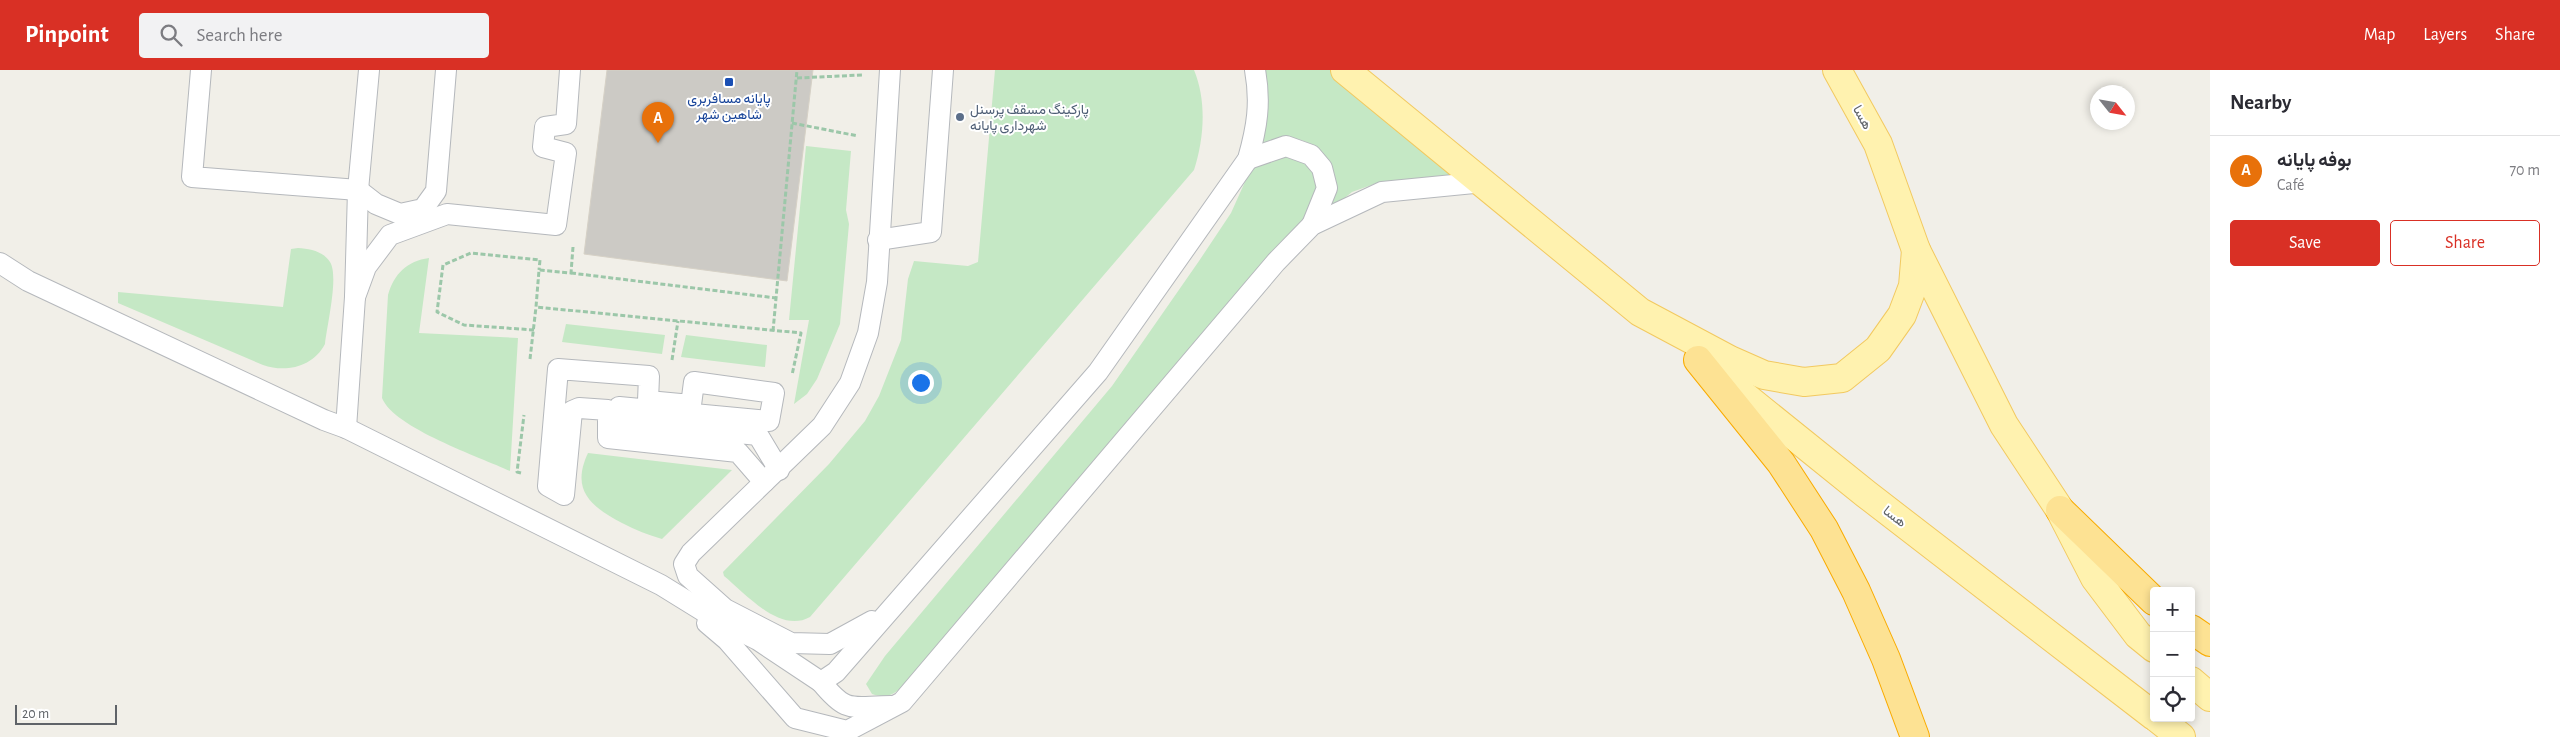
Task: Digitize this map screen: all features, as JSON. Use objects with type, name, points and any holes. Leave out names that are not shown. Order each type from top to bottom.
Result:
[{"type":"highway","points":[[1698,360],[1781,463],[1824,529],[1856,590],[1886,659],[1915,737]]},
{"type":"highway","points":[[2060,510],[2150,597]]},
{"type":"highway","points":[[2195,632],[2210,642]]},
{"type":"main road","points":[[1345,70],[1484,182],[1640,312],[1730,360],[1764,375],[1804,382],[1842,378],[1878,349],[1902,315],[1913,286],[1916,250]]},
{"type":"main road","name":"هسا","points":[[1837,70],[1878,144],[1916,250],[2004,425],[2060,510],[2095,578],[2138,635],[2150,645]]},
{"type":"main road","name":"هسا","points":[[1640,312],[1873,500],[2150,713]]},
{"type":"main road","points":[[2195,684],[2210,697]]},
{"type":"main road","points":[[2162,722],[2181,737]]},
{"type":"lane","points":[[201,70],[192,177],[358,190],[376,204],[400,214],[423,209],[436,192],[446,70]]},
{"type":"lane","points":[[346,428],[355,297],[358,190],[369,70]]},
{"type":"lane","points":[[355,297],[366,267],[390,235],[447,214],[556,225],[566,153],[543,147],[545,127],[566,124],[570,70]]},
{"type":"lane","points":[[890,70],[878,240],[877,282],[868,333],[850,383],[822,426],[691,554],[684,564],[688,576],[725,608],[791,643],[830,644],[869,624],[890,608]]},
{"type":"lane","points":[[878,240],[931,232],[943,70]]},
{"type":"lane","points":[[821,682],[836,672],[1098,372],[1248,159],[1256,131],[1260,96],[1255,70]]},
{"type":"lane","points":[[1248,159],[1286,146],[1311,155],[1322,168],[1327,188],[1312,225]]},
{"type":"lane","points":[[661,585],[727,640],[795,718],[847,731],[902,702],[1263,276],[1312,225],[1382,192],[1484,182]]},
{"type":"lane","points":[[0,263],[28,282],[346,428],[661,585],[716,619],[758,640],[821,682],[836,699],[847,707],[894,706]]},
{"type":"lane","points":[[558,369],[649,376],[648,401],[691,406],[694,382],[774,393],[769,421],[619,407],[621,422],[758,435],[771,476],[738,452],[608,438],[608,410],[579,408],[572,411],[564,495],[548,486],[558,369]]},
{"type":"path","points":[[773,331],[797,70]]},
{"type":"path","points":[[796,78],[864,72],[863,83]]},
{"type":"path","points":[[792,122],[858,136]]},
{"type":"path","points":[[857,143],[859,128]]},
{"type":"path","points":[[571,273],[574,240]]},
{"type":"path","points":[[534,330],[464,325],[437,312],[443,264],[471,253],[540,260],[536,307],[801,334],[791,380]]},
{"type":"path","points":[[539,270],[776,298]]},
{"type":"green space","points":[[995,70],[1194,70],[1201,94],[1203,120],[1200,146],[1194,170],[810,617],[799,621],[775,616],[753,601],[724,576],[723,572],[829,464],[865,421],[879,396],[901,340],[908,279],[914,261],[968,266],[978,262]]},
{"type":"green space","points":[[1263,70],[1334,70],[1466,177],[1377,183],[1352,192],[1325,214],[1335,185],[1335,177],[1324,155],[1310,144],[1296,139],[1283,140],[1262,147],[1268,95]]},
{"type":"green space","points":[[806,146],[851,151],[846,210],[849,224],[840,324],[817,379],[807,394],[794,404],[809,320],[789,320]]},
{"type":"green space","points":[[1296,154],[1319,174],[1311,217],[904,685],[890,695],[872,694],[866,684],[885,656],[1112,386],[1231,213],[1253,164]]},
{"type":"green space","points":[[291,249],[312,250],[327,258],[332,269],[333,289],[325,344],[313,358],[298,366],[281,368],[263,365],[118,303],[118,292],[283,307]]},
{"type":"green space","points":[[429,258],[419,333],[518,338],[510,471],[459,450],[420,431],[390,409],[382,398],[388,295],[394,281],[402,270],[414,262]]},
{"type":"green space","points":[[566,324],[665,335],[662,354],[562,342]]},
{"type":"green space","points":[[686,335],[767,345],[765,367],[681,357]]},
{"type":"green space","points":[[588,453],[732,470],[662,539],[622,523],[593,504],[583,488],[582,478],[583,466]]},
{"type":"building","points":[[607,70],[813,70],[787,281],[584,254]]},
{"type":"place","name":"پایانه مسافربری شاهین شهر","points":[[729,82]]},
{"type":"place","name":"پارکینگ مسقف پرسنل شهرداری پایانه","points":[[960,117]]},
{"type":"place","name":"بوفه پایانه","points":[[658,143]]}]
